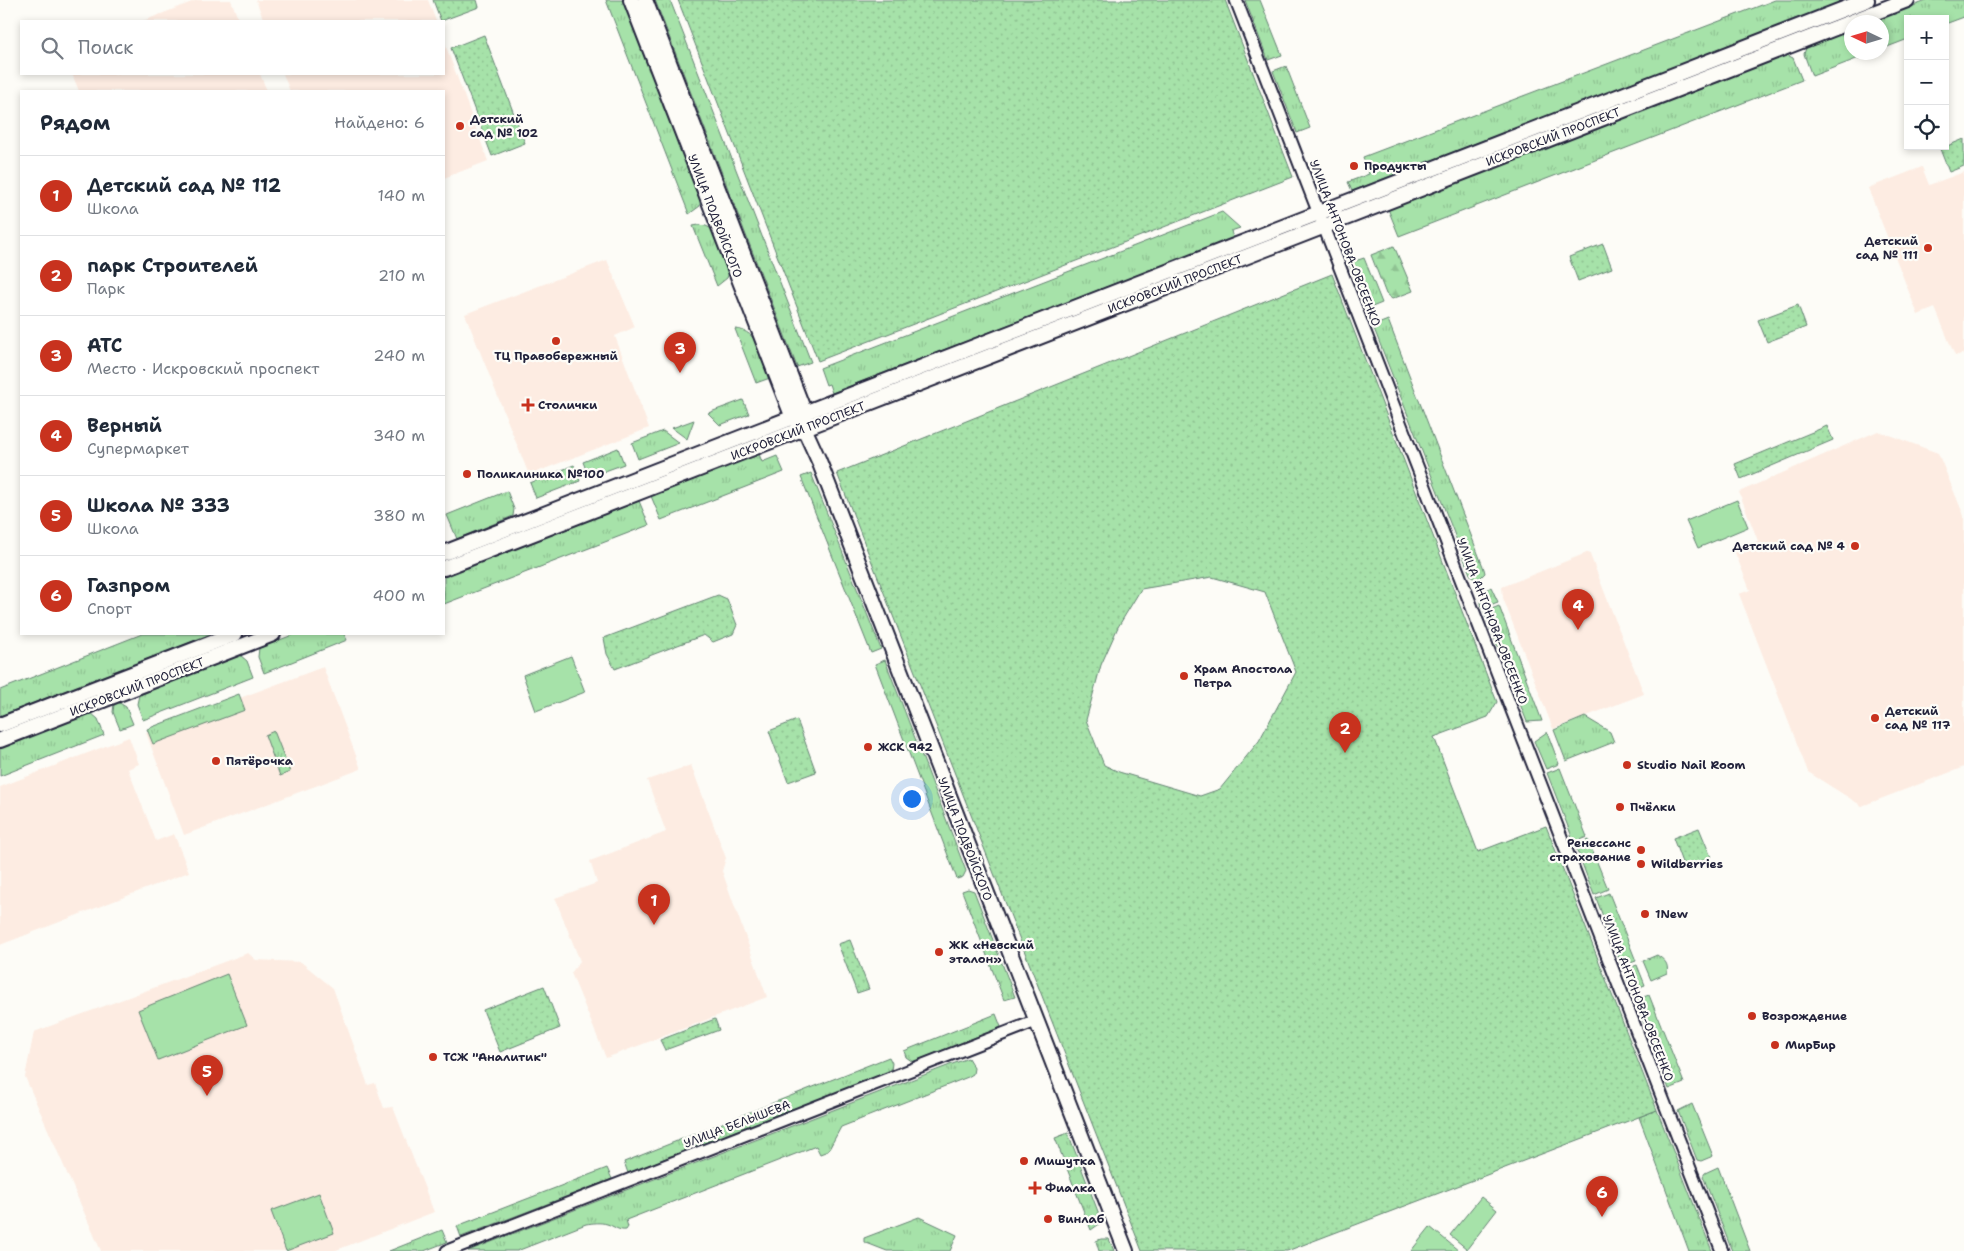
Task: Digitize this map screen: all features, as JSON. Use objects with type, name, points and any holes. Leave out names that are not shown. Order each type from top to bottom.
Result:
[{"type":"street","name":"УЛИЦА ПОДВОЙСКОГО","points":[[631,0],[800,420],[819,461],[1126,1251]]},
{"type":"street","name":"УЛИЦА ПОДВОЙСКОГО","points":[[645,0],[800,420]]},
{"type":"street","name":"УЛИЦА АНТОНОВА-ОВСЕЕНКО","points":[[1236,0],[1722,1251]]},
{"type":"street","name":"ИСКРОВСКИЙ ПРОСПЕКТ","points":[[445,568],[800,420],[1318,213],[1866,0]]},
{"type":"street","name":"ИСКРОВСКИЙ ПРОСПЕКТ","points":[[445,553],[1324,226],[1907,0]]},
{"type":"street","name":"ИСКРОВСКИЙ ПРОСПЕКТ","points":[[0,725],[232,635]]},
{"type":"street","name":"ИСКРОВСКИЙ ПРОСПЕКТ","points":[[0,740],[270,635]]},
{"type":"street","name":"УЛИЦА БЕЛЫШЕВА","points":[[447,1251],[1036,1021]]},
{"type":"shaded area","points":[[197,0],[231,0],[239,20],[146,20]]},
{"type":"shaded area","points":[[256,0],[428,0],[436,20],[264,20]]},
{"type":"shaded area","name":"Детский сад № 102","points":[[445,44],[488,161],[445,178],[445,90],[290,90],[283,75],[445,75]]},
{"type":"shaded area","points":[[72,75],[260,75],[267,90],[79,90]]},
{"type":"shaded area","name":"Детский сад № 111","points":[[1922,167],[1929,185],[1964,172],[1964,353],[1955,356],[1935,308],[1918,315],[1868,188]]},
{"type":"shaded area","points":[[607,260],[635,327],[615,336],[649,428],[529,475],[465,314]]},
{"type":"shaded area","points":[[1878,431],[1938,453],[1964,516],[1964,767],[1862,806],[1808,772],[1739,594],[1750,590],[1734,550],[1758,541],[1739,492]]},
{"type":"shaded area","points":[[1589,552],[1644,694],[1553,729],[1503,598],[1502,587]]},
{"type":"shaded area","points":[[323,667],[361,769],[184,835],[146,733]]},
{"type":"shaded area","points":[[129,737],[139,764],[128,769],[156,841],[174,834],[189,872],[0,945],[0,787]]},
{"type":"shaded area","points":[[691,765],[726,858],[722,871],[767,997],[606,1058],[571,973],[580,961],[555,898],[597,883],[590,861],[666,832],[647,780]]},
{"type":"shaded area","points":[[248,953],[256,960],[301,962],[333,988],[368,1085],[375,1083],[384,1108],[393,1107],[434,1212],[334,1251],[101,1251],[25,1077],[34,1032]]},
{"type":"green space","points":[[433,0],[477,0],[479,7],[441,20]]},
{"type":"green space","points":[[606,0],[623,0],[700,200],[700,206],[689,214]]},
{"type":"green space","points":[[655,0],[670,0],[811,362],[797,367]]},
{"type":"green space","points":[[678,0],[1225,0],[1293,177],[818,361]]},
{"type":"green space","points":[[1245,0],[1260,0],[1282,55],[1268,60]]},
{"type":"green space","points":[[1775,0],[1840,0],[1840,3],[1352,191],[1348,182],[1369,174],[1363,157]]},
{"type":"green space","points":[[1929,0],[1964,0],[1964,17],[1949,23],[1949,15],[1904,15],[1904,41],[1889,46],[1889,15]]},
{"type":"green space","points":[[1844,33],[1844,60],[1854,60],[1812,76],[1804,54],[1806,48]]},
{"type":"green space","points":[[484,35],[525,143],[492,156],[451,48]]},
{"type":"green space","points":[[1787,55],[1793,58],[1802,80],[1399,236],[1388,209]]},
{"type":"green space","points":[[1286,66],[1310,128],[1297,133],[1273,71]]},
{"type":"green space","points":[[1964,139],[1964,166],[1949,172],[1940,150],[1949,150],[1949,145]]},
{"type":"green space","points":[[1222,212],[1240,228],[1231,231],[1233,238],[832,393],[829,384],[826,385],[820,368]]},
{"type":"green space","points":[[699,225],[712,229],[729,273],[727,278],[717,286],[693,226]]},
{"type":"green space","points":[[1603,244],[1612,268],[1578,281],[1569,257]]},
{"type":"green space","points":[[1394,246],[1413,291],[1392,299],[1386,294],[1371,255]]},
{"type":"green space","points":[[1364,258],[1382,303],[1367,309],[1349,263]]},
{"type":"green space","points":[[1332,274],[1497,702],[1488,717],[1434,737],[1478,852],[1546,826],[1657,1110],[1287,1251],[1142,1251],[837,473]],"holes":[[[1212,577],[1265,592],[1296,672],[1259,741],[1220,789],[1200,796],[1119,772],[1104,765],[1086,720],[1101,665],[1118,627],[1141,589]]]},
{"type":"green space","points":[[1798,305],[1806,327],[1767,342],[1758,320]]},
{"type":"green space","points":[[1388,320],[1484,569],[1485,573],[1480,578],[1474,579],[1470,574],[1373,326]]},
{"type":"green space","points":[[735,329],[750,334],[755,340],[770,378],[756,383]]},
{"type":"green space","points":[[743,400],[749,414],[720,425],[708,413]]},
{"type":"green space","points":[[694,420],[687,439],[672,428]]},
{"type":"green space","points":[[1827,426],[1833,440],[1741,479],[1735,464]]},
{"type":"green space","points":[[663,431],[679,443],[638,459],[632,443]]},
{"type":"green space","points":[[618,448],[624,464],[589,477],[583,462]]},
{"type":"green space","points":[[759,454],[762,462],[777,456],[784,472],[661,520],[651,496]]},
{"type":"green space","points":[[574,465],[580,481],[536,498],[530,483]]},
{"type":"green space","points":[[811,473],[881,649],[871,653],[801,477]]},
{"type":"green space","points":[[507,491],[514,509],[513,516],[457,539],[447,515]]},
{"type":"green space","points":[[1737,500],[1748,527],[1698,548],[1686,521]]},
{"type":"green space","points":[[639,501],[649,525],[445,604],[445,576]]},
{"type":"green space","points":[[1491,587],[1498,602],[1482,608],[1482,596]]},
{"type":"green space","points":[[718,595],[727,599],[737,625],[733,634],[713,642],[704,635],[615,669],[607,654],[604,638]]},
{"type":"green space","points":[[1499,606],[1542,721],[1527,722],[1484,612]]},
{"type":"green space","points":[[139,635],[209,635],[0,716],[0,690]]},
{"type":"green space","points":[[292,635],[344,635],[347,640],[264,673],[258,657],[259,648]]},
{"type":"green space","points":[[240,655],[247,661],[253,677],[143,720],[137,704],[139,695]]},
{"type":"green space","points":[[571,656],[585,692],[536,711],[523,675]]},
{"type":"green space","points":[[885,660],[966,871],[963,877],[957,879],[875,664]]},
{"type":"green space","points":[[239,694],[245,710],[153,744],[147,729]]},
{"type":"green space","points":[[118,702],[126,707],[133,724],[120,729],[113,712],[114,704]]},
{"type":"green space","points":[[91,713],[98,719],[104,735],[0,776],[0,748]]},
{"type":"green space","points":[[1585,717],[1610,732],[1614,742],[1566,761],[1554,730]]},
{"type":"green space","points":[[797,720],[816,772],[788,782],[769,731]]},
{"type":"green space","points":[[274,731],[290,772],[280,776],[265,735]]},
{"type":"green space","points":[[1547,732],[1559,764],[1546,769],[1534,741]]},
{"type":"green space","points":[[1560,768],[1587,837],[1574,842],[1547,773]]},
{"type":"green space","points":[[1699,828],[1711,857],[1684,868],[1673,838]]},
{"type":"green space","points":[[1588,840],[1608,889],[1594,895],[1575,845]]},
{"type":"green space","points":[[968,889],[974,891],[1015,997],[1004,1000],[962,891]]},
{"type":"green space","points":[[1609,893],[1636,961],[1622,966],[1596,898]]},
{"type":"green space","points":[[850,940],[869,989],[857,993],[838,944]]},
{"type":"green space","points":[[1657,955],[1667,964],[1667,973],[1651,980],[1643,961]]},
{"type":"green space","points":[[1637,965],[1645,985],[1634,989],[1631,988],[1624,970]]},
{"type":"green space","points":[[227,974],[247,1025],[158,1060],[138,1010]]},
{"type":"green space","points":[[544,986],[560,1028],[500,1052],[483,1010]]},
{"type":"green space","points":[[1649,995],[1684,1083],[1669,1089],[1636,1002],[1638,999]]},
{"type":"green space","points":[[996,1014],[1001,1027],[913,1062],[906,1057],[904,1051]]},
{"type":"green space","points":[[715,1019],[719,1030],[665,1050],[660,1040]]},
{"type":"green space","points":[[889,1057],[892,1063],[891,1071],[628,1173],[624,1162]]},
{"type":"green space","points":[[968,1058],[974,1068],[973,1074],[841,1127],[828,1151],[820,1154],[816,1146],[626,1220],[628,1227],[626,1230],[604,1223],[586,1224],[517,1251],[468,1251]]},
{"type":"green space","points":[[1692,1104],[1713,1156],[1701,1161],[1697,1160],[1678,1111]]},
{"type":"green space","points":[[1657,1110],[1712,1251],[1689,1251],[1639,1117]]},
{"type":"green space","points":[[1068,1133],[1102,1222],[1091,1230],[1055,1138]]},
{"type":"green space","points":[[1718,1167],[1750,1251],[1732,1251],[1703,1176],[1705,1173]]},
{"type":"green space","points":[[607,1168],[612,1179],[461,1237],[457,1226]]},
{"type":"green space","points":[[319,1193],[334,1233],[286,1251],[271,1211]]},
{"type":"green space","points":[[1481,1197],[1497,1210],[1467,1249],[1450,1235]]},
{"type":"green space","points":[[919,1217],[957,1235],[950,1251],[887,1251],[864,1242],[864,1238]]},
{"type":"green space","points":[[1430,1227],[1459,1251],[1411,1251]]},
{"type":"green space","points":[[442,1230],[447,1242],[424,1251],[389,1251]]},
{"type":"green space","points":[[1109,1239],[1114,1251],[1099,1251],[1096,1241]]},
{"type":"place","name":"Детский сад № 102","points":[[460,126]]},
{"type":"place","name":"Продукты","points":[[1354,166]]},
{"type":"place","name":"Детский сад № 111","points":[[1928,248]]},
{"type":"place","name":"ТЦ Правобережный","points":[[556,341]]},
{"type":"place","name":"АТС","points":[[680,373]]},
{"type":"place","name":"Столички","points":[[528,405]]},
{"type":"place","name":"Поликлиника №100","points":[[467,474]]},
{"type":"place","name":"Детский сад № 4","points":[[1855,546]]},
{"type":"place","name":"Верный","points":[[1578,630]]},
{"type":"place","name":"Храм Апостола Петра","points":[[1184,676]]},
{"type":"place","name":"Детский сад № 117","points":[[1875,718]]},
{"type":"place","name":"ЖСК 942","points":[[868,747]]},
{"type":"place","name":"парк Строителей","points":[[1345,753]]},
{"type":"place","name":"Пятёрочка","points":[[216,761]]},
{"type":"place","name":"Studio Nail Room","points":[[1627,765]]},
{"type":"place","name":"Пчёлки","points":[[1620,807]]},
{"type":"place","name":"Ренессанс страхование","points":[[1641,850]]},
{"type":"place","name":"Wildberries","points":[[1641,864]]},
{"type":"place","name":"1New","points":[[1645,914]]},
{"type":"place","name":"Детский сад № 112","points":[[654,925]]},
{"type":"place","name":"ЖК «Невский эталон»","points":[[939,952]]},
{"type":"place","name":"Возрождение","points":[[1752,1016]]},
{"type":"place","name":"МирБир","points":[[1775,1045]]},
{"type":"place","name":"ТСЖ \"Аналитик\"","points":[[433,1057]]},
{"type":"place","name":"Школа № 333","points":[[207,1096]]},
{"type":"place","name":"Мишутка","points":[[1024,1161]]},
{"type":"place","name":"Фиалка","points":[[1035,1188]]},
{"type":"place","name":"Газпром","points":[[1602,1217]]},
{"type":"place","name":"Винлаб","points":[[1048,1219]]}]
